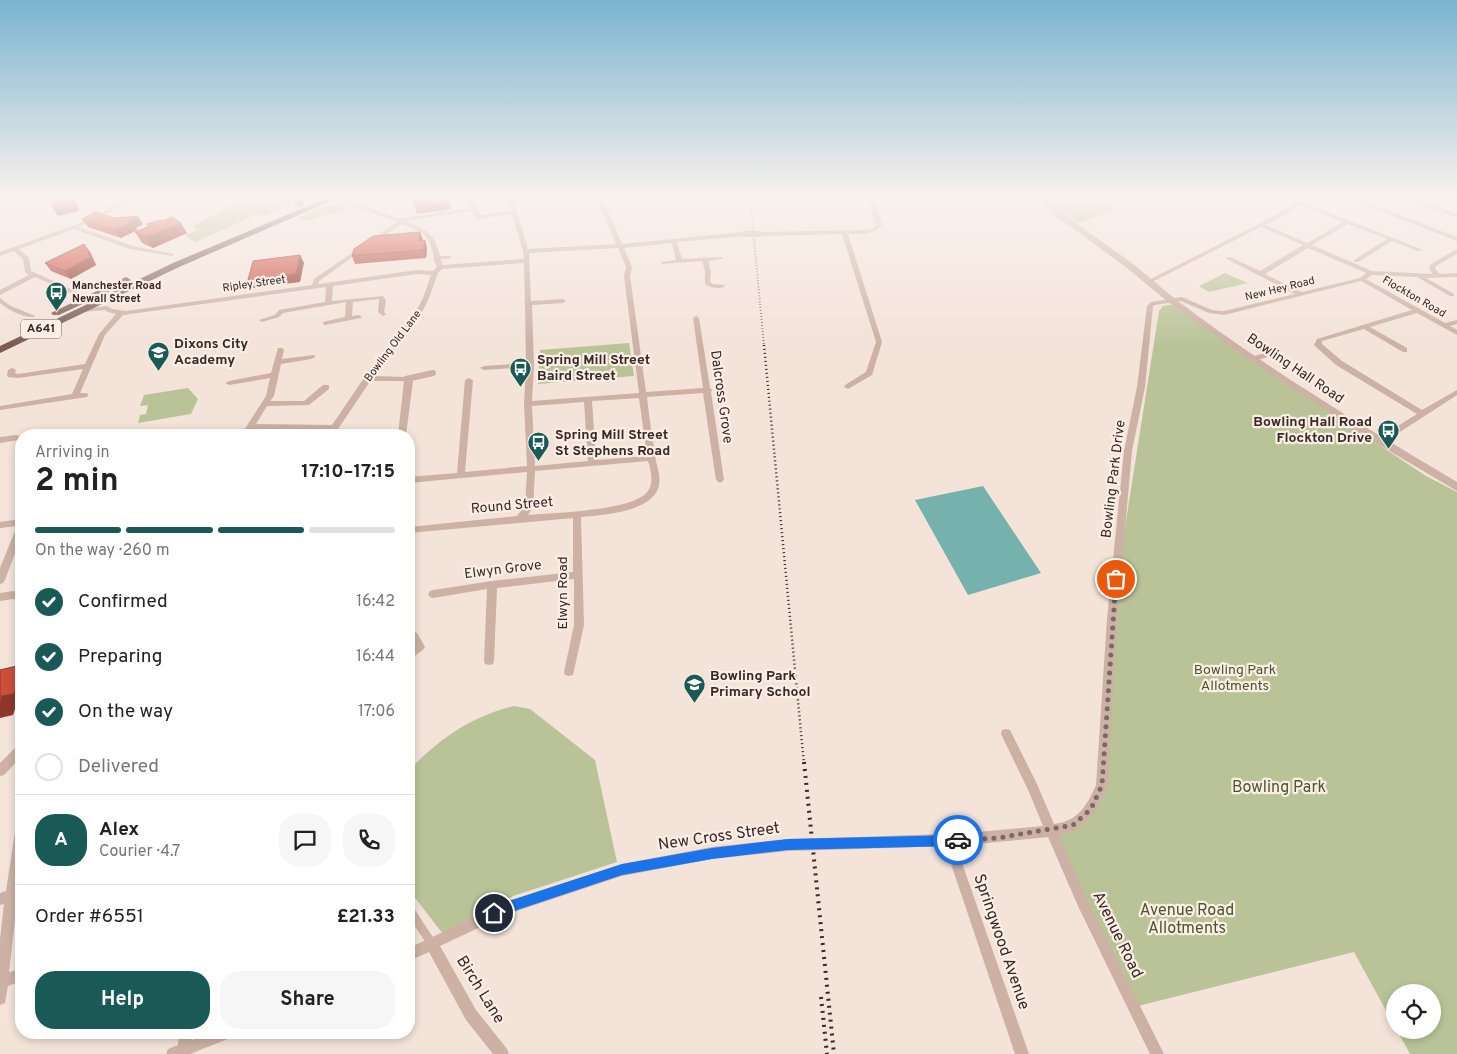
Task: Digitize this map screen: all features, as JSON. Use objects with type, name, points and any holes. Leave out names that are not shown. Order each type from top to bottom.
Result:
[{"type":"main road","name":"A641","points":[[0,341],[87,298],[203,246]]},
{"type":"main road","name":"A641","points":[[0,350],[176,265],[220,246]]},
{"type":"street","points":[[0,254],[21,246]]},
{"type":"street","points":[[127,246],[171,255]]},
{"type":"street","points":[[314,286],[316,280],[364,246]]},
{"type":"street","points":[[434,246],[440,268],[526,261]]},
{"type":"street","points":[[520,519],[528,507],[531,470],[528,404],[530,365],[525,246]]},
{"type":"street","points":[[526,251],[618,246]]},
{"type":"street","name":"Round Street","points":[[415,529],[577,514],[617,508],[634,504],[647,498],[655,486],[656,472],[651,458],[627,276],[629,266],[622,246]]},
{"type":"street","points":[[675,246],[680,262]]},
{"type":"street","points":[[848,387],[869,373],[879,342],[849,246]]},
{"type":"street","name":"Bowling Hall Road","points":[[1103,246],[1150,281],[1171,300],[1254,359],[1380,441],[1455,484]]},
{"type":"street","points":[[1150,281],[1218,246]]},
{"type":"street","points":[[1309,246],[1371,273],[1418,276],[1457,275]]},
{"type":"street","points":[[1261,273],[1309,246]]},
{"type":"street","points":[[1356,262],[1380,246]]},
{"type":"street","points":[[1410,246],[1420,250]]},
{"type":"street","points":[[16,248],[26,258],[28,272],[87,298]]},
{"type":"street","points":[[1439,276],[1432,269],[1433,265],[1457,250]]},
{"type":"street","points":[[436,258],[449,258]]},
{"type":"street","points":[[664,263],[720,258]]},
{"type":"street","points":[[1228,258],[1301,294]]},
{"type":"street","points":[[704,259],[708,271],[707,284],[710,286],[722,286]]},
{"type":"street","name":"Bowling Old Lane","points":[[334,429],[368,378],[417,316],[435,274],[440,268]]},
{"type":"street","name":"Ripley Street","points":[[120,314],[417,272],[435,274]]},
{"type":"street","name":"New Hey Road","points":[[1171,300],[1182,299],[1211,312],[1224,313],[1362,278],[1371,273]]},
{"type":"street","points":[[0,293],[34,275]]},
{"type":"street","points":[[1418,276],[1452,295]]},
{"type":"street","name":"Flockton Road","points":[[1362,278],[1416,311],[1457,333]]},
{"type":"street","points":[[328,303],[330,284]]},
{"type":"street","points":[[107,308],[113,295]]},
{"type":"street","points":[[262,320],[277,316],[279,310],[381,297],[383,301],[382,313],[371,315]]},
{"type":"street","points":[[0,300],[7,306],[32,316]]},
{"type":"street","points":[[348,319],[350,300]]},
{"type":"street","name":"Bowling Park Drive","points":[[1050,830],[1073,825],[1091,809],[1102,785],[1112,619],[1128,451],[1141,387],[1150,306],[1153,303],[1171,300]]},
{"type":"street","points":[[527,303],[563,301]]},
{"type":"street","points":[[76,396],[102,334],[120,314],[107,308],[82,310]]},
{"type":"street","points":[[1416,311],[1319,340],[1318,345],[1339,363],[1421,413]]},
{"type":"street","points":[[325,323],[359,317]]},
{"type":"street","name":"Dalcross Grove","points":[[696,318],[720,480]]},
{"type":"street","points":[[1444,326],[1457,322]]},
{"type":"street","points":[[1366,327],[1405,350]]},
{"type":"street","points":[[249,429],[270,396],[280,350]]},
{"type":"street","points":[[1254,359],[1280,352]]},
{"type":"street","points":[[277,362],[311,357]]},
{"type":"street","points":[[484,368],[530,365]]},
{"type":"street","points":[[12,370],[11,375],[18,376],[88,366]]},
{"type":"street","points":[[368,378],[406,378],[433,373]]},
{"type":"street","points":[[229,383],[275,375]]},
{"type":"street","points":[[403,429],[409,381],[406,378]]},
{"type":"street","points":[[461,476],[468,380]]},
{"type":"street","points":[[266,404],[306,403],[326,386]]},
{"type":"street","points":[[528,404],[708,390]]},
{"type":"street","points":[[1380,441],[1421,413],[1457,392]]},
{"type":"street","points":[[0,408],[84,395]]},
{"type":"street","points":[[588,399],[592,463]]},
{"type":"street","points":[[251,426],[292,429]]},
{"type":"street","points":[[0,440],[15,438]]},
{"type":"street","points":[[415,480],[651,458]]},
{"type":"street","name":"Elwyn Road","points":[[569,672],[578,625],[577,514]]},
{"type":"street","points":[[0,525],[15,523]]},
{"type":"street","points":[[0,580],[15,541]]},
{"type":"street","name":"Elwyn Grove","points":[[433,594],[577,575]]},
{"type":"street","points":[[489,661],[492,585]]},
{"type":"street","points":[[0,598],[15,595]]},
{"type":"street","points":[[415,638],[422,651],[415,654]]},
{"type":"street","name":"Avenue Road","points":[[1006,734],[1033,788],[1082,902],[1156,1054]]},
{"type":"street","points":[[0,771],[15,756]]},
{"type":"street","name":"New Cross Street","points":[[415,952],[506,908],[622,870],[712,853],[788,845],[949,841],[998,838],[1050,830]]},
{"type":"street","name":"Springwood Avenue","points":[[949,841],[1022,1054]]},
{"type":"street","points":[[0,998],[3,981],[6,897],[15,858]]},
{"type":"street","points":[[415,918],[432,944]]},
{"type":"street","name":"Birch Lane","points":[[432,944],[471,1015],[502,1054]]},
{"type":"street","points":[[3,981],[15,977]]},
{"type":"street","points":[[178,1052],[183,1039]]},
{"type":"street","points":[[178,1052],[210,1039]]},
{"type":"green space","points":[[1225,273],[1248,283],[1209,292],[1199,286]]},
{"type":"green space","name":"Bowling Park","points":[[1175,304],[1242,354],[1426,476],[1457,492],[1457,1054],[1410,1054],[1402,1039],[1441,1039],[1441,984],[1386,984],[1386,1011],[1354,952],[1134,1007],[1050,830],[1073,825],[1102,785],[1114,597],[1159,311],[1163,306]]},
{"type":"green space","points":[[629,343],[634,376],[538,384],[540,350]]},
{"type":"green space","points":[[188,388],[198,399],[191,414],[138,423],[140,415],[146,414],[148,405],[140,406],[144,395]]},
{"type":"green space","points":[[514,706],[530,709],[595,760],[617,862],[513,896],[443,934],[415,898],[415,764],[457,730],[498,711]]},
{"type":"water","points":[[983,486],[1041,573],[968,595],[915,500]]},
{"type":"building","points":[[80,246],[85,246],[91,257],[65,271],[45,263]]},
{"type":"building","points":[[358,246],[424,246],[423,250],[352,256],[354,249]]},
{"type":"building","points":[[300,255],[296,274],[248,280],[253,261]]},
{"type":"building","points":[[15,666],[14,694],[2,696],[0,703],[0,670]]},
{"type":"railway","points":[[755,246],[764,346]]},
{"type":"railway","points":[[764,345],[804,764]]},
{"type":"railway","points":[[804,762],[834,1054]]},
{"type":"railway","points":[[821,997],[827,1054]]},
{"type":"way so far","points":[[958,840],[998,838],[1073,825],[1091,809],[1102,785],[1116,579]]},
{"type":"place","name":"Manchester Road Newall Street","points":[[56,311]]},
{"type":"place","name":"Dixons City Academy","points":[[158,371]]},
{"type":"place","name":"Spring Mill Street Baird Street","points":[[521,387]]},
{"type":"place","name":"Bowling Hall Road Flockton Drive","points":[[1388,449]]},
{"type":"place","name":"Spring Mill Street St Stephens Road","points":[[539,462]]},
{"type":"place","name":"Bowling Park Primary School","points":[[694,703]]},
{"type":"route","points":[[494,913],[622,870],[712,853],[788,845],[958,840]]},
{"type":"park label","name":"Bowling Park Allotments","points":[[1235,678]]},
{"type":"park label","name":"Avenue Road Allotments","points":[[1187,920]]}]
